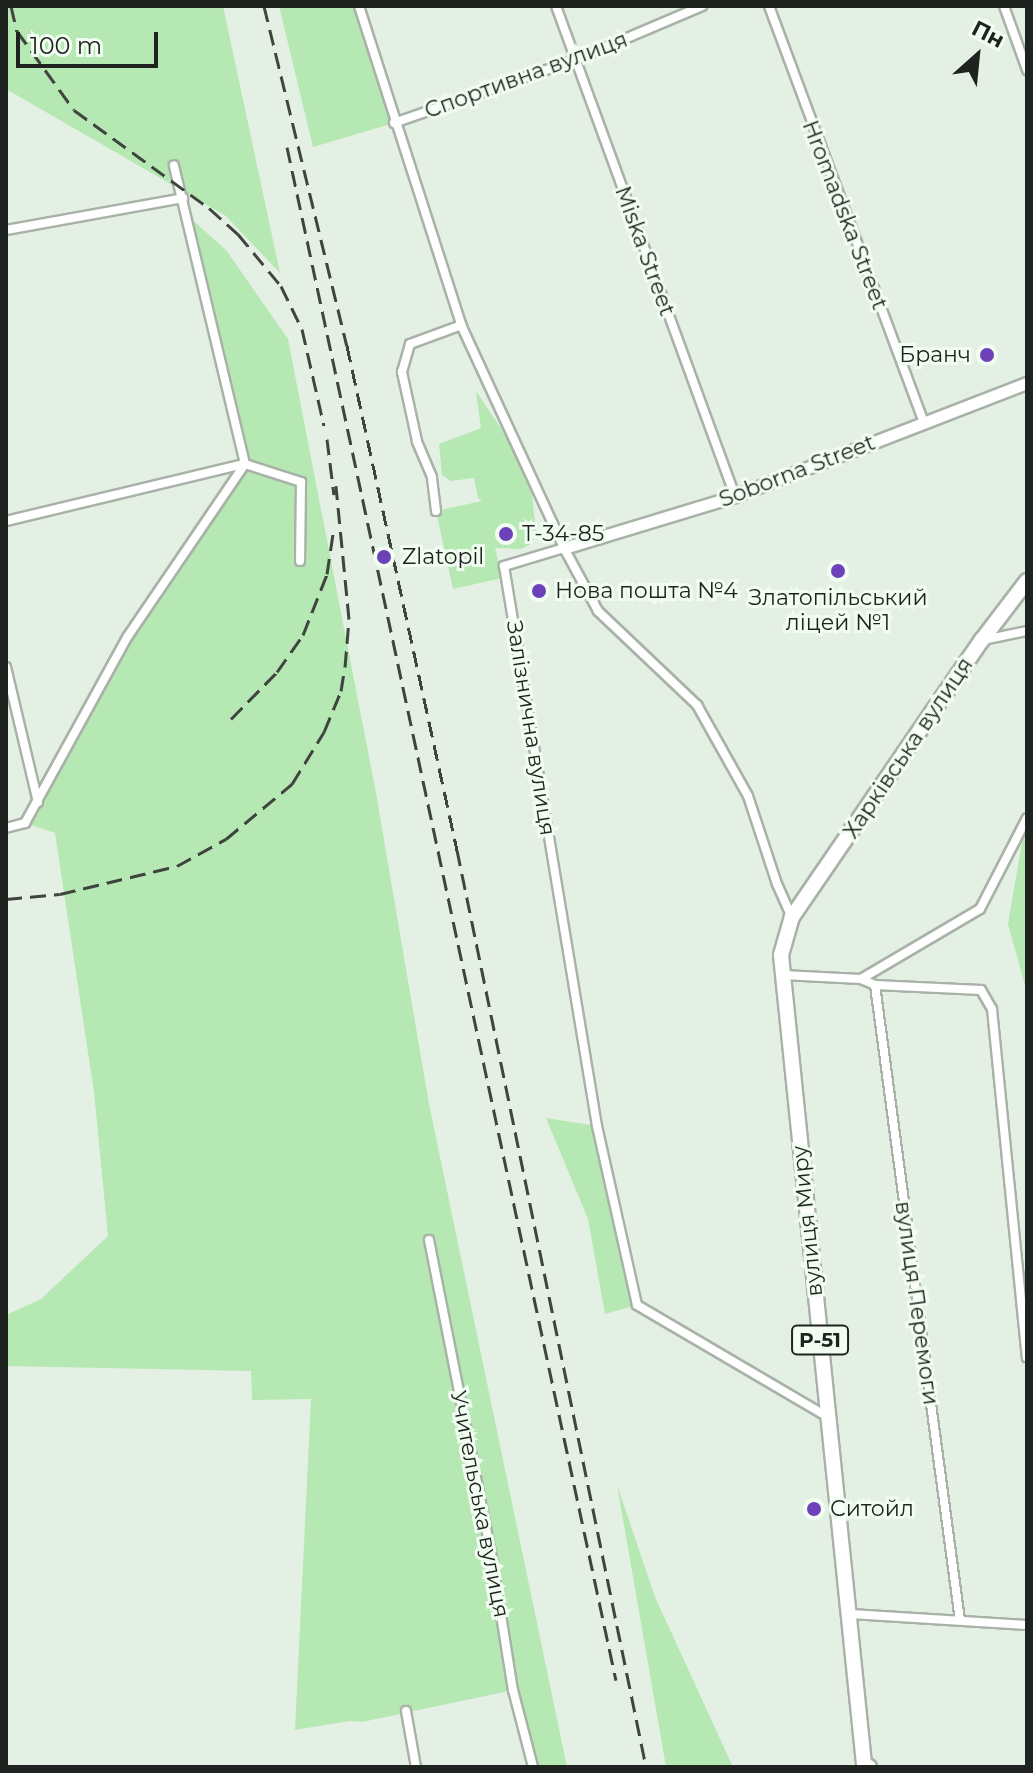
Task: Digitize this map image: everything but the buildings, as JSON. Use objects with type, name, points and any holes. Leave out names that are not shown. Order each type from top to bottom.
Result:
[{"type":"main road","name":"Харківська вулиця","points":[[792,917],[982,640],[1027,581]]},
{"type":"main road","name":"вулиця Миру","points":[[792,917],[781,955],[782,975],[867,1766]]},
{"type":"street","points":[[359,6],[394,123],[462,325],[564,548],[598,611],[697,705],[748,796],[777,884],[792,917]]},
{"type":"street","name":"Miska Street","points":[[556,6],[735,496]]},
{"type":"street","name":"Спортивна вулиця","points":[[394,123],[575,60],[702,6]]},
{"type":"street","name":"Hromadska Street","points":[[769,6],[924,423]]},
{"type":"street","points":[[1004,6],[1027,70]]},
{"type":"street","points":[[6,828],[25,823],[128,636],[245,464],[174,165]]},
{"type":"street","points":[[6,230],[183,198]]},
{"type":"street","points":[[436,511],[432,477],[417,441],[402,372],[410,344],[462,325]]},
{"type":"street","name":"Soborna Street","points":[[564,548],[735,496],[1027,383]]},
{"type":"street","points":[[6,521],[245,464],[301,482],[300,561]]},
{"type":"street","name":"Залізнична вулиця","points":[[564,548],[504,566],[597,1126],[637,1305],[828,1417]]},
{"type":"street","points":[[982,640],[1027,631]]},
{"type":"street","points":[[6,667],[38,802]]},
{"type":"street","points":[[861,979],[980,909],[1027,818]]},
{"type":"street","points":[[782,975],[861,979],[875,985],[981,990],[992,1009],[1027,1357]]},
{"type":"street","name":"вулиця Перемоги","points":[[875,985],[960,1620]]},
{"type":"street","name":"Учительська вулиця","points":[[429,1240],[492,1558],[513,1690],[533,1767]]},
{"type":"street","points":[[851,1614],[1027,1625]]},
{"type":"street","points":[[406,1711],[416,1767]]},
{"type":"green space","points":[[6,6],[223,6],[280,273],[226,216],[6,89]]},
{"type":"green space","points":[[279,6],[359,6],[394,123],[313,147]]},
{"type":"green space","points":[[188,216],[226,250],[288,339],[376,793],[429,1104],[567,1767],[533,1767],[513,1690],[362,1722],[349,1721],[295,1730],[311,1399],[252,1400],[251,1371],[6,1366],[6,1315],[41,1299],[108,1236],[94,1092],[55,833],[25,823],[128,636],[245,464]]},
{"type":"green space","points":[[476,391],[506,436],[532,494],[536,533],[531,544],[521,549],[495,548],[502,578],[453,589],[436,511],[482,501],[478,498],[474,478],[451,481],[442,475],[439,444],[481,428]]},
{"type":"green space","points":[[1027,835],[1027,993],[1008,924],[1022,842]]},
{"type":"green space","points":[[546,1118],[597,1126],[637,1305],[605,1314],[588,1219]]},
{"type":"green space","points":[[617,1485],[655,1597],[733,1767],[666,1767]]},
{"type":"railway","points":[[11,6],[17,31],[74,110],[209,208],[238,234],[281,286],[302,329],[324,426]]},
{"type":"railway","points":[[264,6],[347,346],[457,850],[646,1767]]},
{"type":"railway","points":[[287,147],[616,1680]]},
{"type":"railway","points":[[327,439],[334,495]]},
{"type":"railway","points":[[6,899],[60,894],[177,866],[226,839],[292,784],[324,732],[341,691],[345,667],[349,619],[336,486]]},
{"type":"railway","points":[[231,719],[277,672],[303,635],[327,574],[334,527]]},
{"type":"place","name":"Бранч","points":[[987,355]]},
{"type":"place","name":"Т-34-85","points":[[506,534]]},
{"type":"place","name":"Zlatopil","points":[[384,557]]},
{"type":"place","name":"Златопільський ліцей №1","points":[[838,571]]},
{"type":"place","name":"Нова пошта №4","points":[[539,591]]},
{"type":"place","name":"Ситойл","points":[[814,1509]]}]
